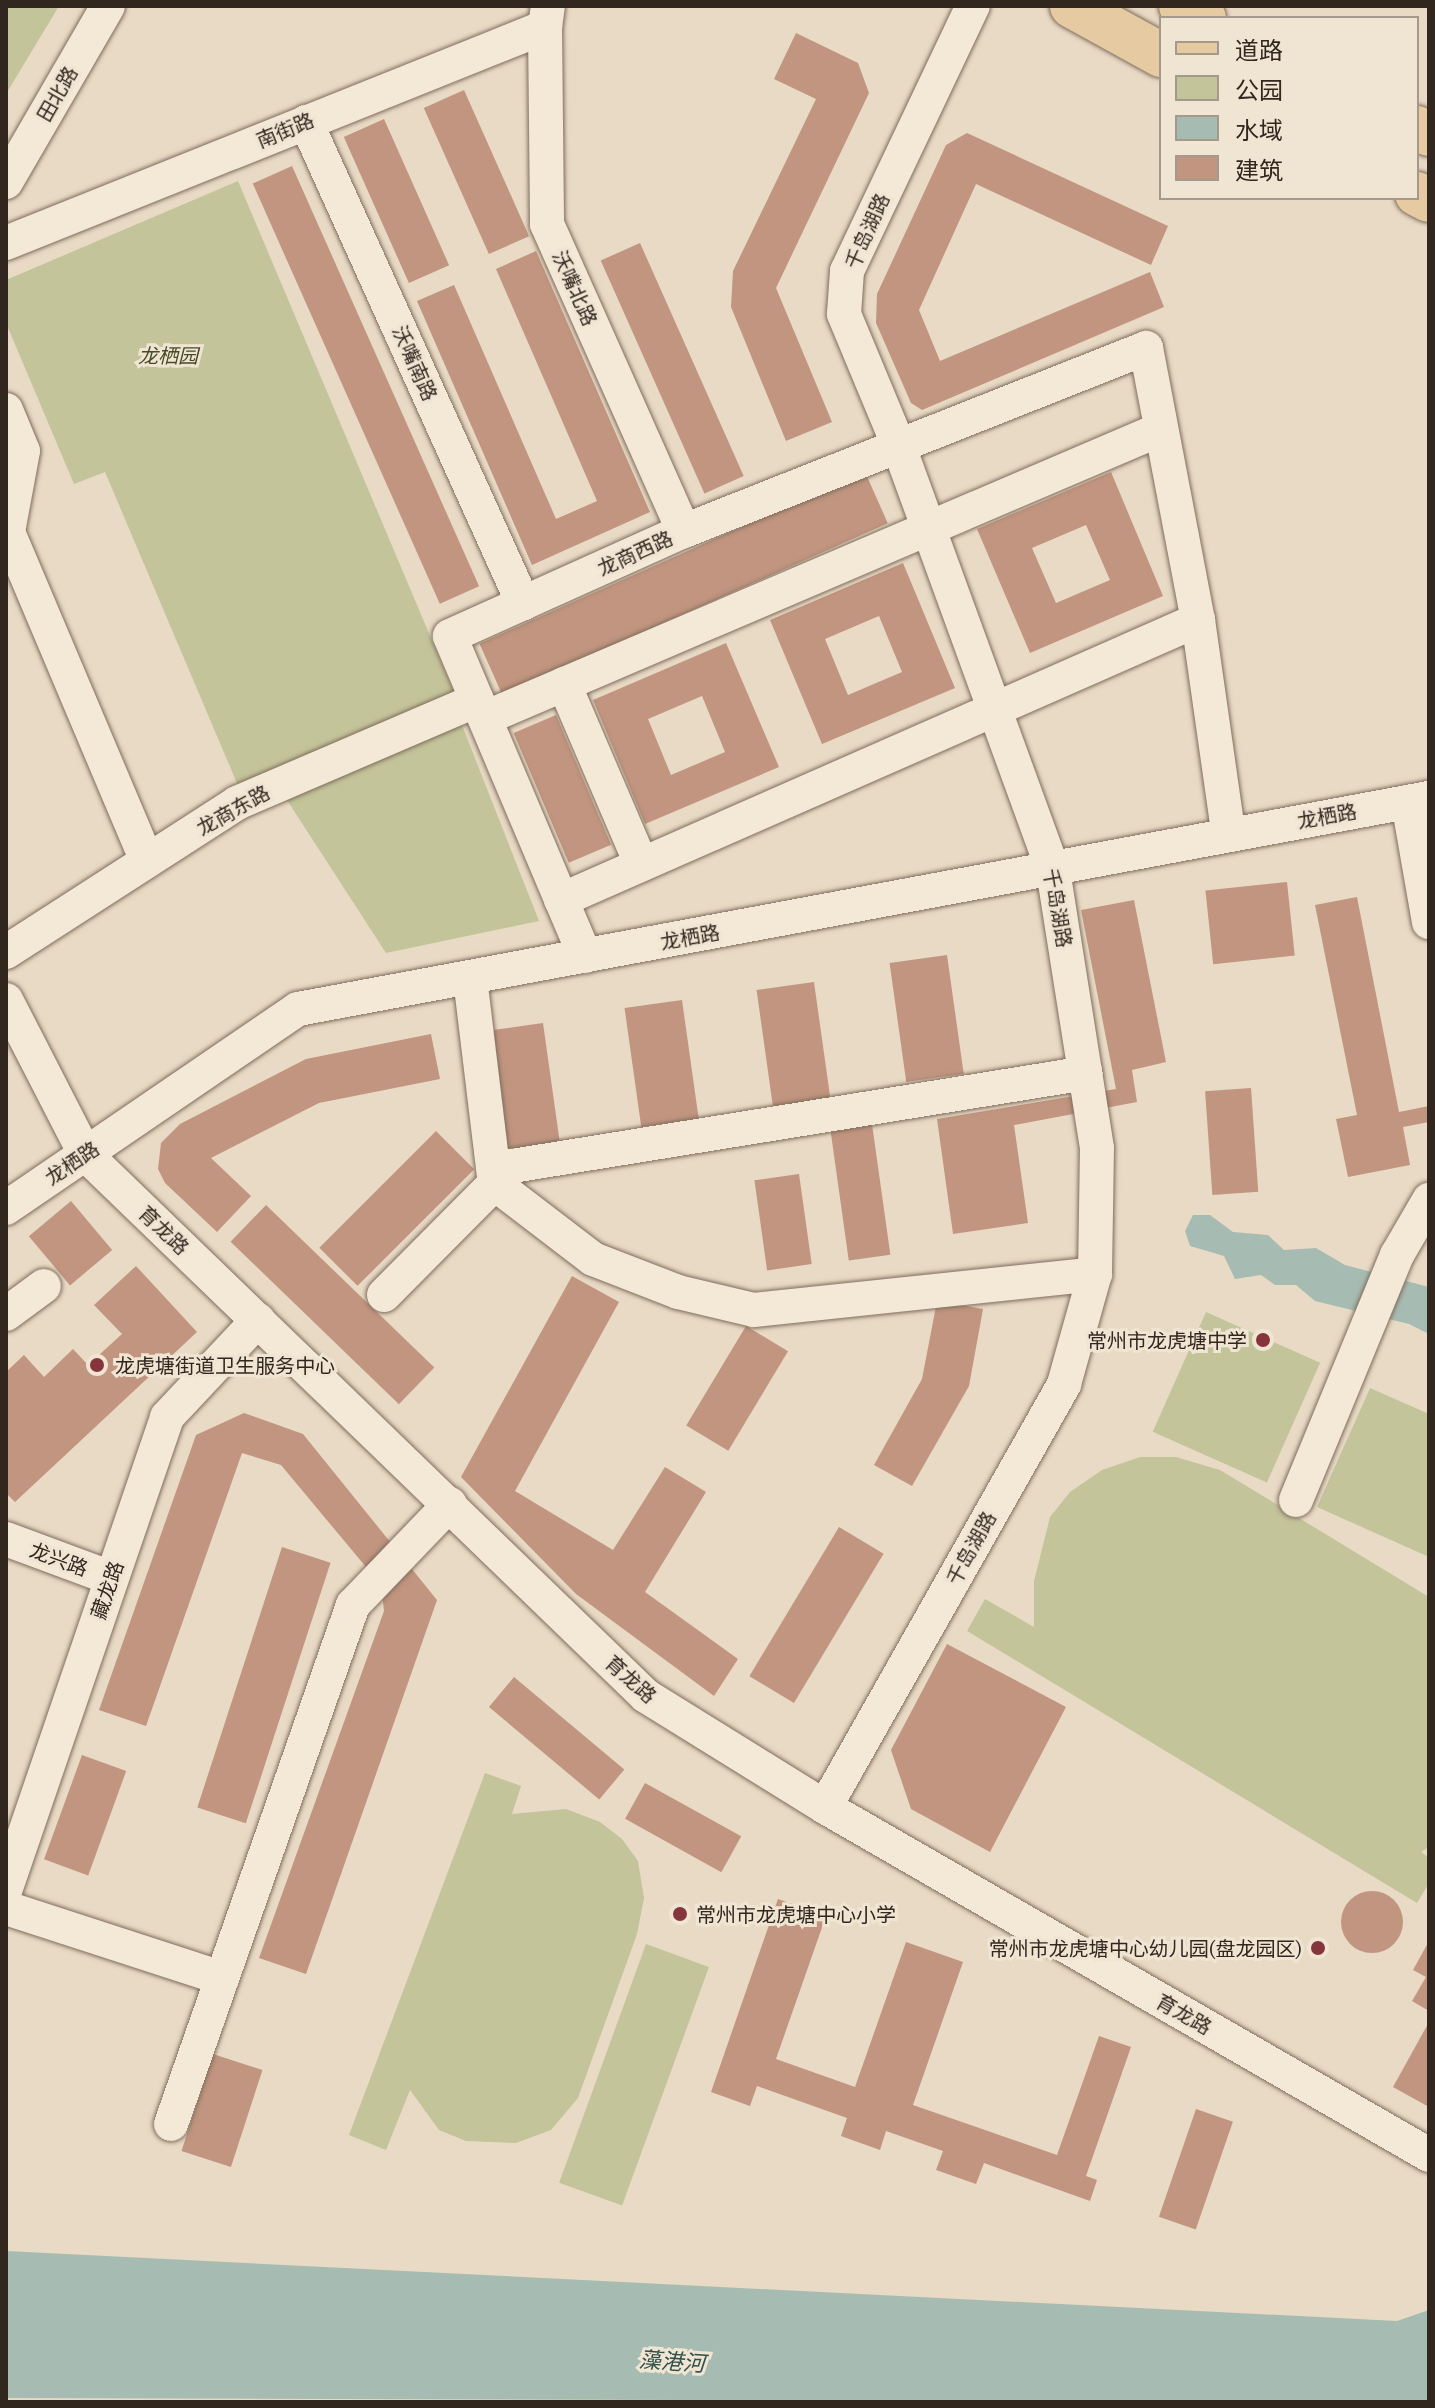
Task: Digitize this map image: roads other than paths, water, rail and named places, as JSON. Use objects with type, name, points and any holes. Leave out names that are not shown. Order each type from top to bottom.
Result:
[{"type":"main road","points":[[1072,6],[1159,54]]},
{"type":"main road","points":[[1181,6],[1200,16]]},
{"type":"street","name":"田北路","points":[[6,182],[108,6]]},
{"type":"street","name":"千岛湖路","points":[[825,1807],[1064,1384],[1095,1274],[1097,1148],[1053,870],[898,444],[844,314],[847,271],[973,6]]},
{"type":"street","name":"南街路","points":[[6,243],[306,122],[546,17]]},
{"type":"street","name":"沃嘴北路","points":[[546,17],[547,224],[684,531]]},
{"type":"street","name":"沃嘴南路","points":[[306,122],[523,603]]},
{"type":"street","name":"龙商西路","points":[[585,956],[450,636],[684,531],[1146,348],[1161,429]]},
{"type":"street","points":[[6,410],[23,451],[8,532],[147,861]]},
{"type":"street","name":"龙商东路","points":[[6,952],[237,803],[481,709],[564,684],[1161,429]]},
{"type":"street","points":[[1161,429],[1198,620],[1228,832]]},
{"type":"street","points":[[561,900],[994,706],[1198,620]]},
{"type":"street","points":[[564,684],[641,864]]},
{"type":"street","points":[[1419,800],[1429,922]]},
{"type":"street","name":"龙栖路","points":[[6,1208],[298,1009],[1053,870],[1228,832],[1419,800]]},
{"type":"street","points":[[470,978],[495,1184],[593,1259],[678,1292],[754,1310],[1095,1274]]},
{"type":"street","name":"育龙路","points":[[6,1000],[85,1154],[646,1696],[825,1807],[1429,2155]]},
{"type":"street","points":[[384,1295],[512,1166],[1086,1073]]},
{"type":"street","points":[[1296,1500],[1397,1255],[1429,1200]]},
{"type":"street","points":[[6,1314],[44,1286]]},
{"type":"street","name":"藏龙路","points":[[6,1888],[167,1417],[258,1320]]},
{"type":"street","points":[[171,2124],[353,1605],[450,1504]]},
{"type":"street","name":"龙兴路","points":[[6,1539],[111,1578]]},
{"type":"street","points":[[6,1908],[222,1978]]},
{"type":"water","points":[[1193,1215],[1210,1215],[1233,1232],[1268,1235],[1284,1250],[1316,1248],[1345,1265],[1429,1287],[1429,1334],[1409,1324],[1315,1301],[1296,1285],[1275,1285],[1261,1275],[1235,1279],[1224,1256],[1190,1246],[1185,1231]]},
{"type":"water","name":"藻港河","points":[[6,2251],[1397,2321],[1429,2310],[1429,2402],[6,2398]]},
{"type":"place","name":"常州市龙虎塘中学","points":[[1263,1340]]},
{"type":"place","name":"龙虎塘街道卫生服务中心","points":[[97,1365]]},
{"type":"place","name":"常州市龙虎塘中心小学","points":[[680,1914]]},
{"type":"place","name":"常州市龙虎塘中心幼儿园(盘龙园区)","points":[[1318,1948]]},
{"type":"park label","name":"龙栖园","points":[[168,355]]}]
